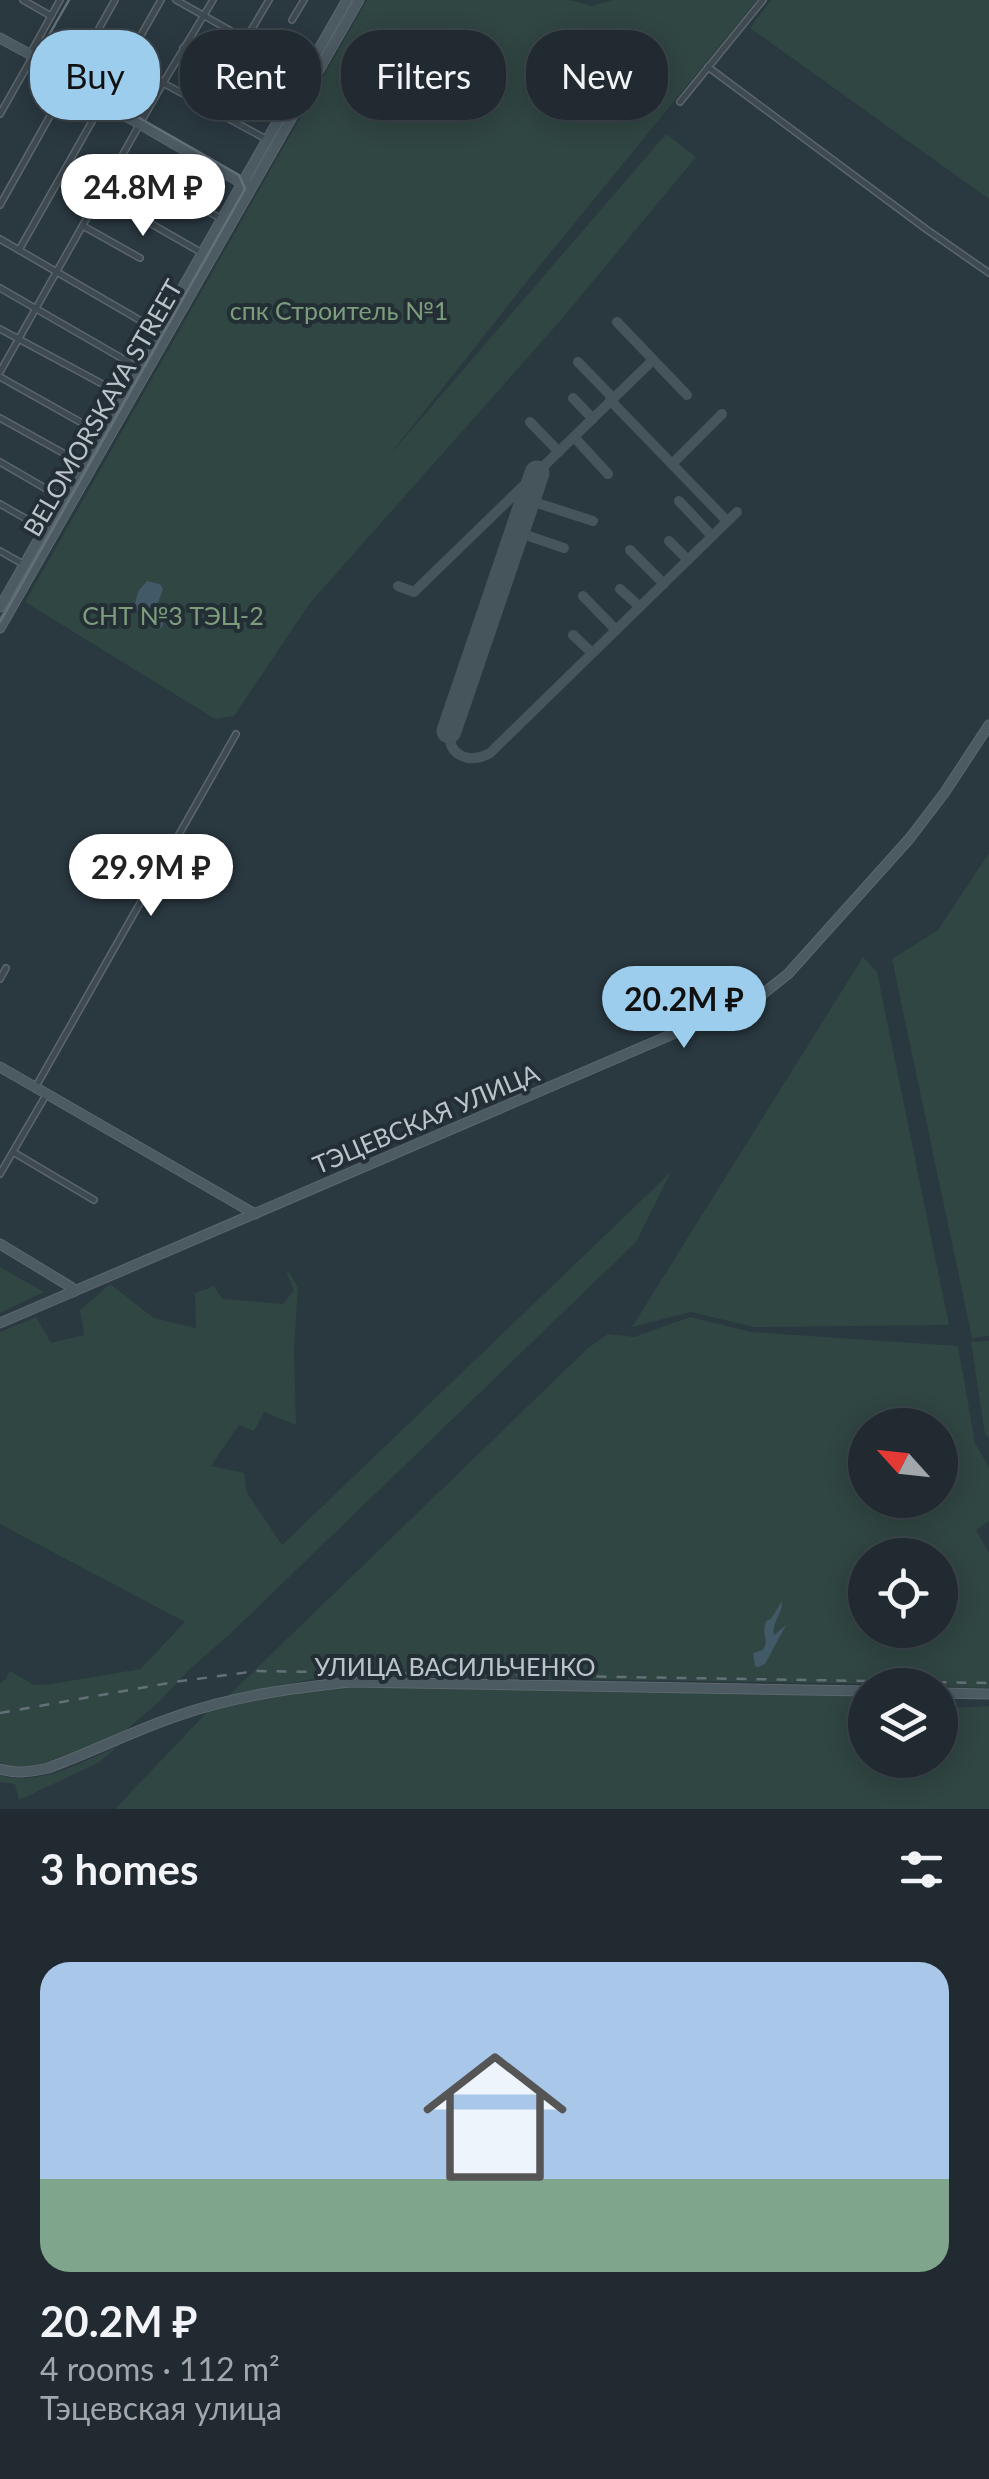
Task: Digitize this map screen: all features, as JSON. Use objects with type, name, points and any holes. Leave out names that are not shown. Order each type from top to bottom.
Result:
[{"type":"main road","name":"BELOMORSKAYA STREET","points":[[321,53],[347,0]]},
{"type":"main road","name":"BELOMORSKAYA STREET","points":[[321,58],[359,0]]},
{"type":"main road","points":[[0,38],[30,54]]},
{"type":"main road","points":[[134,120],[238,182],[257,179]]},
{"type":"main road","name":"BELOMORSKAYA STREET","points":[[0,606],[137,367],[163,333],[202,253],[278,120]]},
{"type":"main road","name":"BELOMORSKAYA STREET","points":[[0,628],[163,333],[257,179],[287,120]]},
{"type":"main road","name":"ТЭЦЕВСКАЯ УЛИЦА","points":[[0,1324],[744,1004],[772,988],[910,838],[989,725]]},
{"type":"main road","points":[[0,1067],[255,1214]]},
{"type":"main road","points":[[0,1244],[73,1292]]},
{"type":"main road","name":"УЛИЦА ВАСИЛЬЧЕНКО","points":[[0,1769],[14,1773],[48,1768],[152,1725],[220,1703],[352,1682],[848,1692]]},
{"type":"main road","points":[[958,1693],[989,1694]]},
{"type":"street","points":[[23,0],[51,16]]},
{"type":"street","points":[[44,30],[60,0]]},
{"type":"street","points":[[99,30],[116,0]]},
{"type":"street","points":[[144,30],[161,0]]},
{"type":"street","points":[[176,0],[230,30]]},
{"type":"street","points":[[195,30],[213,0]]},
{"type":"street","points":[[251,30],[269,0]]},
{"type":"street","points":[[292,20],[304,0]]},
{"type":"street","points":[[680,102],[763,0]]},
{"type":"street","points":[[100,433],[0,375],[180,53]]},
{"type":"street","points":[[0,114],[30,57]]},
{"type":"street","points":[[708,67],[989,273]]},
{"type":"street","points":[[163,83],[268,140]]},
{"type":"street","points":[[0,204],[48,120]]},
{"type":"street","points":[[19,250],[93,120]]},
{"type":"street","points":[[120,163],[222,219]]},
{"type":"street","points":[[101,195],[202,253]]},
{"type":"street","points":[[83,226],[140,258]]},
{"type":"street","points":[[0,239],[163,333]]},
{"type":"street","points":[[0,288],[137,367]]},
{"type":"street","points":[[0,329],[122,394]]},
{"type":"street","points":[[0,418],[82,463]]},
{"type":"street","points":[[0,462],[62,498]]},
{"type":"street","points":[[0,504],[44,529]]},
{"type":"street","points":[[0,551],[24,565]]},
{"type":"street","points":[[35,1088],[236,734]]},
{"type":"street","points":[[0,979],[6,968]]},
{"type":"street","points":[[0,1174],[46,1094]]},
{"type":"street","points":[[13,1152],[94,1200]]},
{"type":"green space","points":[[367,0],[570,0],[592,6],[612,0],[757,0],[668,109],[668,30],[526,30],[526,120],[659,120],[388,457],[666,134],[696,157],[560,321],[310,603],[234,716],[215,719],[25,602],[299,120],[321,120],[321,81],[341,46],[341,120],[506,120],[506,30],[350,30]]},
{"type":"green space","points":[[771,0],[989,0],[989,199],[750,28]]},
{"type":"green space","points":[[989,853],[989,1336],[972,1338],[892,959],[938,930]]},
{"type":"green space","points":[[863,957],[877,972],[949,1325],[754,1327],[691,1312],[632,1327]]},
{"type":"green space","points":[[671,1172],[636,1242],[160,1701],[124,1732],[34,1767],[0,1762],[0,1683],[10,1671],[34,1685],[140,1669],[185,1622],[0,1524],[0,1332],[36,1317],[51,1343],[84,1335],[80,1310],[110,1284],[154,1318],[196,1328],[195,1293],[214,1286],[222,1299],[283,1304],[294,1290],[288,1271],[298,1287],[294,1348],[296,1425],[264,1412],[254,1431],[239,1425],[211,1466],[244,1473],[247,1493],[282,1545]]},
{"type":"green space","points":[[0,1267],[44,1292],[0,1313]]},
{"type":"green space","points":[[690,1317],[752,1332],[958,1346],[975,1443],[989,1467],[989,1521],[976,1530],[989,1553],[989,1688],[958,1687],[958,1668],[848,1668],[848,1683],[333,1675],[228,1696],[588,1348],[608,1334],[634,1337]]},
{"type":"green space","points":[[989,1341],[989,1438],[985,1434],[971,1342]]},
{"type":"green space","points":[[337,1688],[848,1695],[848,1778],[958,1778],[958,1708],[989,1706],[989,1809],[115,1809],[210,1709]]},
{"type":"green space","points":[[117,1747],[98,1763],[19,1800],[15,1784],[0,1782],[0,1775],[45,1775]]},
{"type":"water","points":[[147,581],[160,584],[163,589],[158,608],[165,618],[157,630],[134,606]]},
{"type":"water","points":[[782,1601],[774,1635],[786,1625],[765,1664],[755,1666],[753,1653],[763,1650],[766,1643],[766,1621]]},
{"type":"taxiway","points":[[617,322],[687,395]]},
{"type":"taxiway","points":[[398,586],[414,592],[653,360]]},
{"type":"taxiway","points":[[578,362],[613,398]]},
{"type":"taxiway","points":[[573,398],[593,419]]},
{"type":"taxiway","points":[[610,400],[727,521]]},
{"type":"taxiway","points":[[672,464],[722,414]]},
{"type":"taxiway","points":[[530,422],[559,452]]},
{"type":"taxiway","points":[[574,437],[608,474]]},
{"type":"taxiway","points":[[528,500],[593,521]]},
{"type":"taxiway","points":[[679,501],[712,536]]},
{"type":"taxiway","points":[[449,731],[452,747],[462,756],[475,758],[490,753],[737,512]]},
{"type":"taxiway","points":[[517,532],[564,548]]},
{"type":"taxiway","points":[[669,541],[688,560]]},
{"type":"taxiway","points":[[630,550],[664,584]]},
{"type":"taxiway","points":[[620,589],[640,607]]},
{"type":"taxiway","points":[[583,596],[616,630]]},
{"type":"taxiway","points":[[573,635],[592,653]]},
{"type":"runway","points":[[449,731],[537,473]]},
{"type":"tram line","points":[[0,622],[245,189],[239,175],[47,65],[41,49],[69,0]]},
{"type":"railway","points":[[0,1713],[257,1671],[989,1683]]},
{"type":"park label","name":"спк Строитель №1","points":[[339,311]]},
{"type":"park label","name":"СНТ №3 ТЭЦ-2","points":[[173,616]]}]
